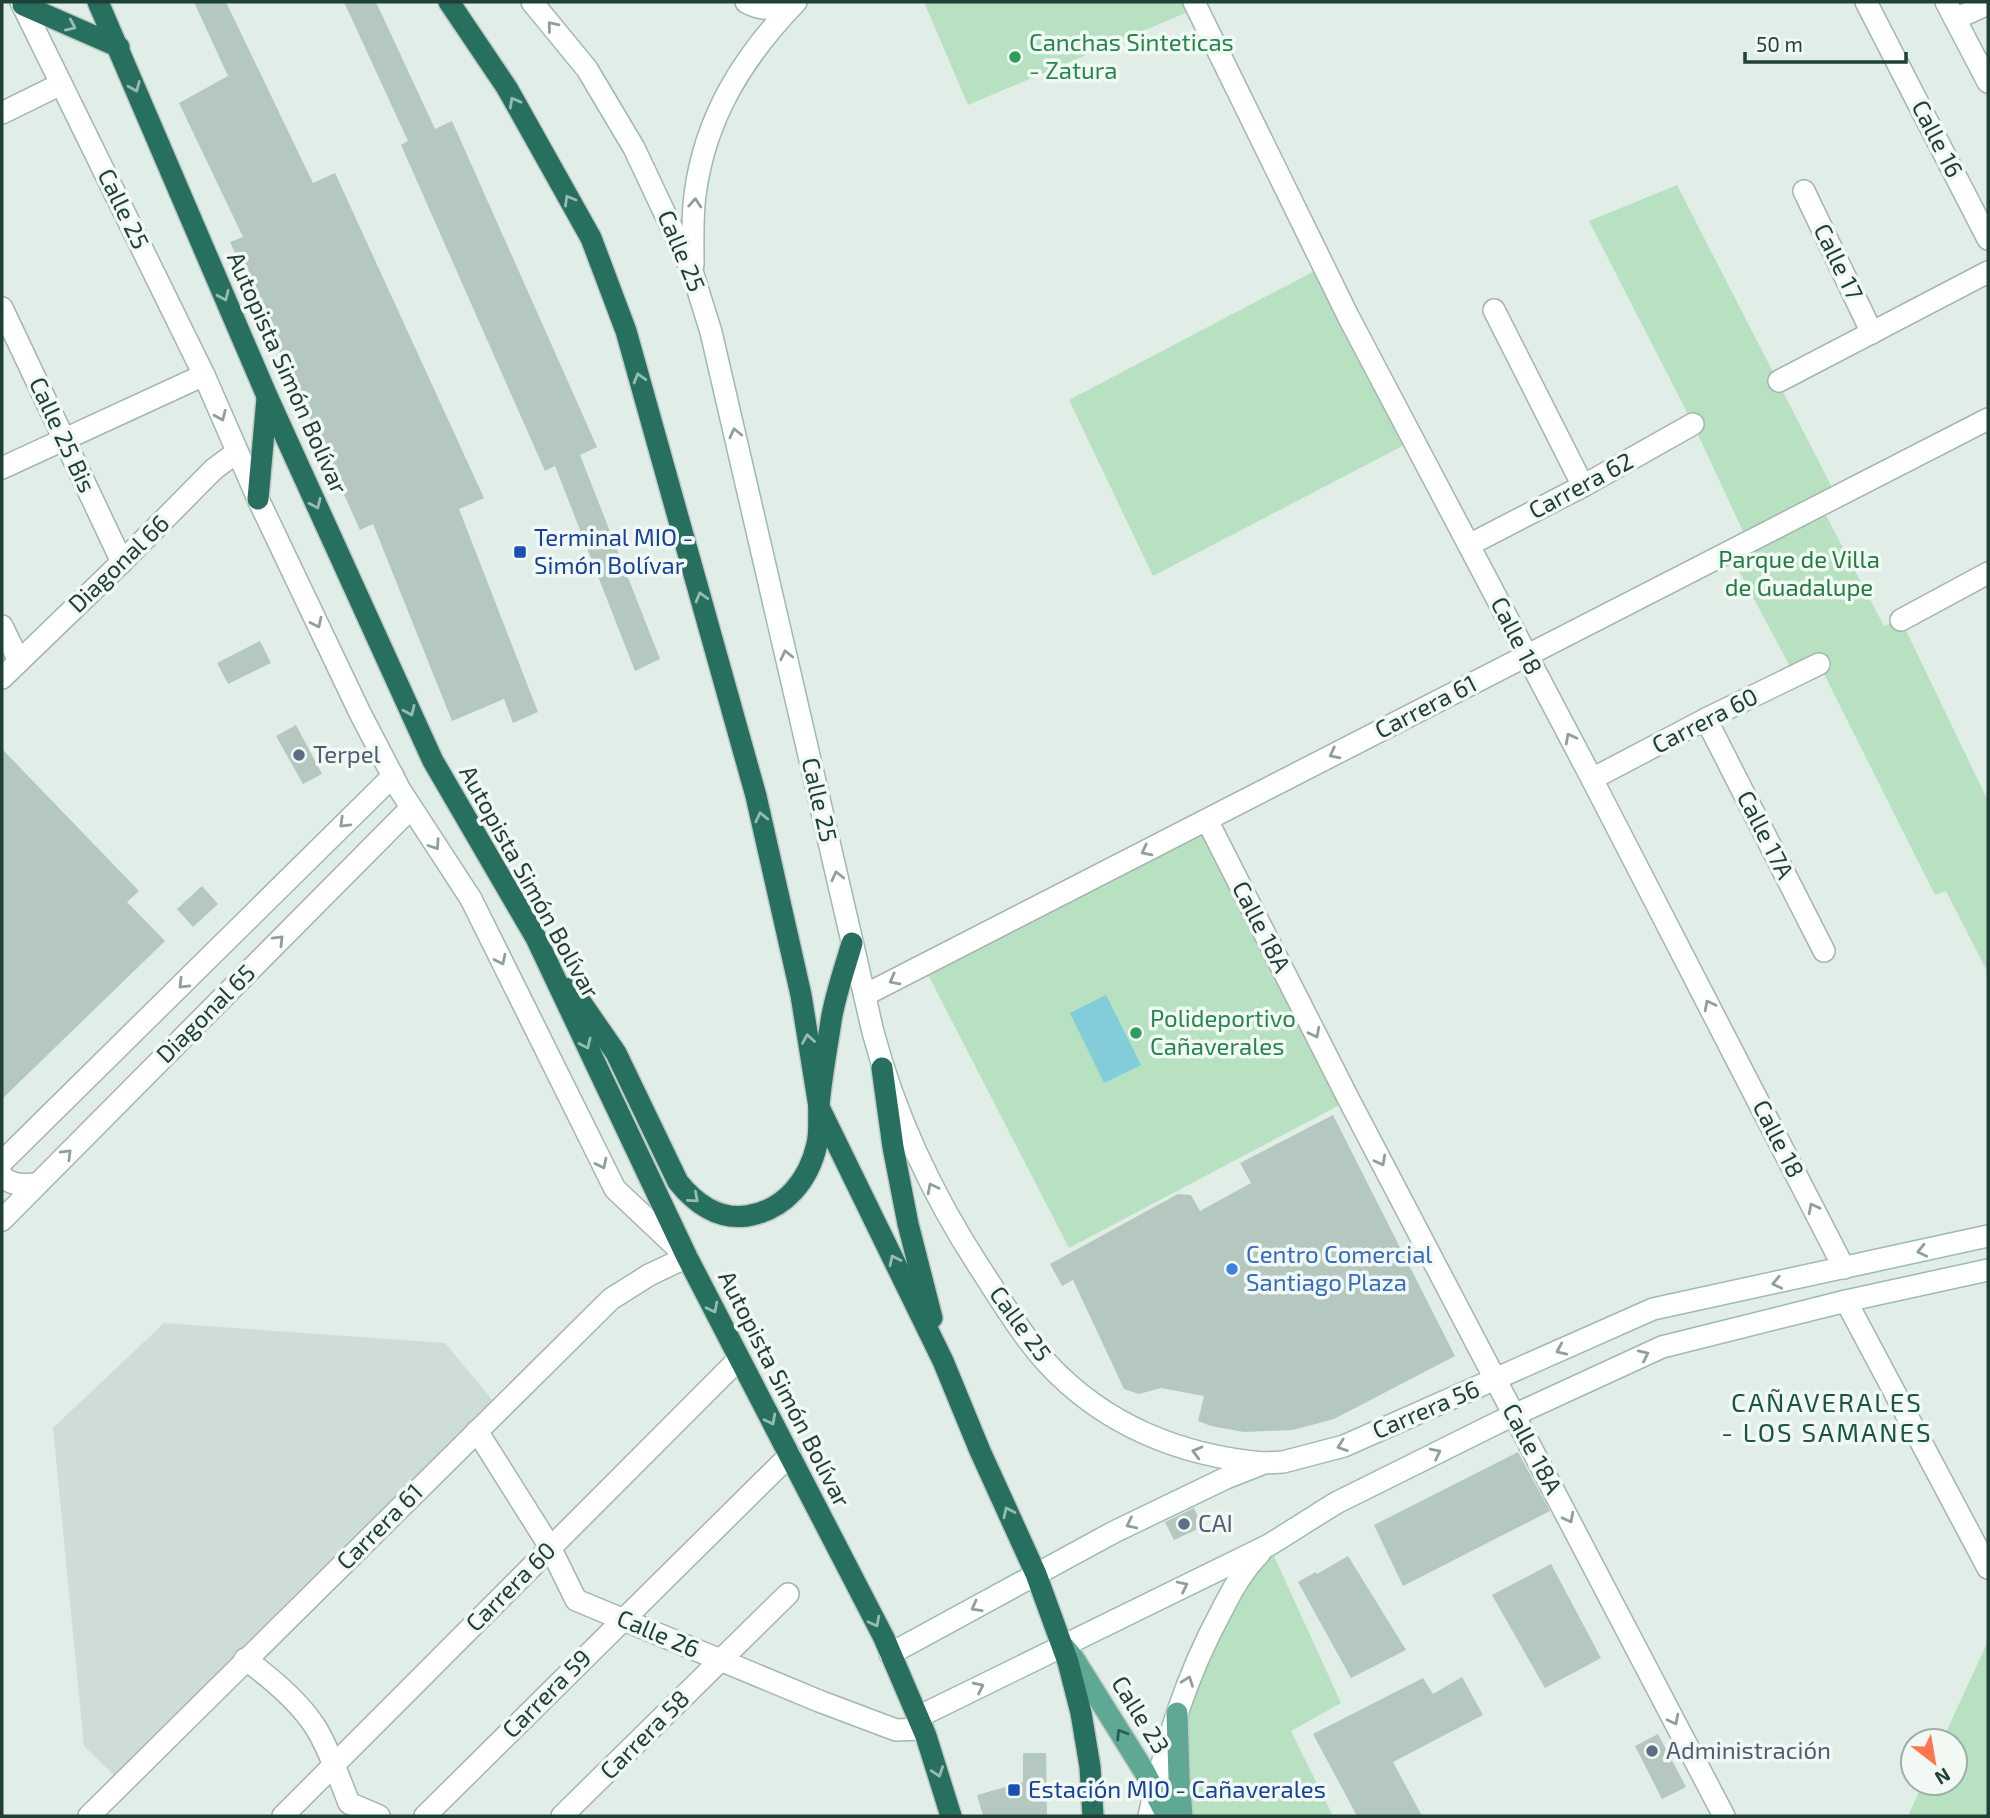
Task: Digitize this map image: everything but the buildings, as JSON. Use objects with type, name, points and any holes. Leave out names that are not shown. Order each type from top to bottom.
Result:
[{"type":"highway","name":"Autopista Simón Bolívar","points":[[98,2],[267,396],[433,761],[536,938],[687,1258],[890,1654],[920,1723],[951,1816]]},
{"type":"highway","points":[[449,2],[507,89],[591,238],[626,331],[757,796],[801,995],[819,1107],[943,1361],[980,1451],[1036,1574],[1062,1645],[1081,1713],[1090,1767],[1093,1816]]},
{"type":"highway","points":[[22,4],[119,47]]},
{"type":"highway","points":[[258,499],[267,396]]},
{"type":"highway","points":[[536,938],[615,1053],[678,1182],[687,1194],[702,1206],[715,1212],[743,1216],[767,1211],[788,1198],[803,1180],[817,1143],[819,1107],[832,1017],[852,943]]},
{"type":"highway","points":[[882,1068],[893,1147],[908,1224],[943,1361]]},
{"type":"main road","name":"Calle 23","points":[[1062,1645],[1074,1659],[1144,1771],[1167,1816]]},
{"type":"main road","points":[[1177,1713],[1178,1778],[1182,1816]]},
{"type":"street","name":"Calle 25","points":[[532,2],[594,80],[650,179],[692,271],[711,332],[882,1068],[911,1146],[949,1221],[1016,1323],[1047,1363],[1086,1398],[1119,1420],[1154,1438],[1207,1455],[1264,1463]]},
{"type":"street","points":[[746,2],[774,9],[796,2]]},
{"type":"street","points":[[692,271],[695,195],[705,148],[717,114],[755,48],[796,2]]},
{"type":"street","name":"Calle 18","points":[[1194,2],[1348,316],[1592,779],[1844,1268]]},
{"type":"street","name":"Calle 16","points":[[1866,2],[1988,239]]},
{"type":"street","name":"Calle 25","points":[[22,4],[204,375],[258,499],[393,776],[471,899],[615,1189],[687,1258]]},
{"type":"street","points":[[1988,4],[1951,10],[1988,82]]},
{"type":"street","points":[[2,113],[61,84]]},
{"type":"street","name":"Calle 17","points":[[1804,191],[1872,333]]},
{"type":"street","points":[[1779,381],[1988,272]]},
{"type":"street","name":"Calle 25 Bis","points":[[2,308],[122,562]]},
{"type":"street","points":[[1494,310],[1583,486]]},
{"type":"street","points":[[2,468],[204,375]]},
{"type":"street","name":"Carrera 61","points":[[865,995],[1988,419]]},
{"type":"street","name":"Carrera 62","points":[[1469,545],[1583,486],[1693,424]]},
{"type":"street","name":"Diagonal 66","points":[[2,678],[214,469],[237,452]]},
{"type":"street","points":[[1901,620],[1988,573]]},
{"type":"street","points":[[2,626],[19,661]]},
{"type":"street","name":"Carrera 60","points":[[1592,779],[1819,664]]},
{"type":"street","name":"Calle 17A","points":[[1706,719],[1824,951]]},
{"type":"street","name":"Diagonal 65","points":[[2,1167],[393,776]]},
{"type":"street","name":"Diagonal 65","points":[[2,1220],[411,808]]},
{"type":"street","name":"Calle 18A","points":[[1207,820],[1495,1380],[1724,1816]]},
{"type":"street","points":[[2,1167],[4,1179],[20,1185],[37,1184]]},
{"type":"street","name":"Carrera 56","points":[[890,1654],[1114,1532],[1226,1478],[1264,1463],[1283,1462],[1344,1446],[1653,1309],[1988,1236]]},
{"type":"street","name":"Carrera 61","points":[[89,1816],[611,1299],[649,1275],[687,1258]]},
{"type":"street","name":"Carrera 56","points":[[920,1723],[1062,1645],[1269,1545],[1336,1503],[1515,1414],[1662,1347],[1846,1301],[1988,1270]]},
{"type":"street","points":[[1846,1301],[1988,1568]]},
{"type":"street","name":"Carrera 60","points":[[283,1816],[739,1359]]},
{"type":"street","name":"Calle 26","points":[[477,1431],[551,1547],[576,1600],[896,1730],[920,1723]]},
{"type":"street","name":"Carrera 59","points":[[425,1816],[790,1455]]},
{"type":"street","name":"Carrera 56","points":[[1149,1816],[1177,1713],[1193,1670],[1234,1588],[1249,1564],[1269,1545]]},
{"type":"street","name":"Carrera 58","points":[[562,1816],[788,1594]]},
{"type":"street","points":[[245,1659],[287,1694],[315,1727],[335,1765],[349,1803],[379,1816]]},
{"type":"shaded area","points":[[164,1323],[445,1343],[500,1409],[122,1783],[84,1746],[53,1428]]},
{"type":"green space","name":"Canchas Sinteticas - Zatura","points":[[924,2],[1194,2],[1197,8],[968,105]]},
{"type":"green space","name":"Parque de Villa de Guadalupe","points":[[1677,185],[1837,497],[1821,506],[1884,626],[1901,620],[1988,801],[1988,973],[1946,891],[1935,895],[1819,664],[1795,676],[1729,552],[1748,542],[1693,424],[1589,221]]},
{"type":"green space","points":[[1324,266],[1412,441],[1153,576],[1069,400]]},
{"type":"green space","name":"Polideportivo Cañaverales","points":[[1207,820],[1349,1100],[1069,1248],[923,965]]},
{"type":"green space","points":[[1269,1545],[1341,1703],[1291,1731],[1333,1816],[1167,1816],[1163,1758],[1177,1713]]},
{"type":"green space","points":[[1988,1641],[1988,1816],[1908,1816],[1917,1797],[1969,1797],[1969,1727],[1948,1727]]},
{"type":"water","points":[[1106,995],[1141,1065],[1104,1083],[1070,1013]]},
{"type":"place","name":"Canchas Sinteticas - Zatura","points":[[1015,57]]},
{"type":"place","name":"Terminal MIO - Simón Bolívar","points":[[520,552]]},
{"type":"place","name":"Terpel","points":[[299,755]]},
{"type":"place","name":"Polideportivo Cañaverales","points":[[1136,1033]]},
{"type":"place","name":"Centro Comercial Santiago Plaza","points":[[1232,1269]]},
{"type":"place","name":"CAI","points":[[1184,1524]]},
{"type":"place","name":"Administración","points":[[1652,1751]]},
{"type":"place","name":"Estación MIO - Cañaverales","points":[[1014,1790]]},
{"type":"district","name":"CAÑAVERALES - LOS SAMANES","points":[[1827,1418]]}]
